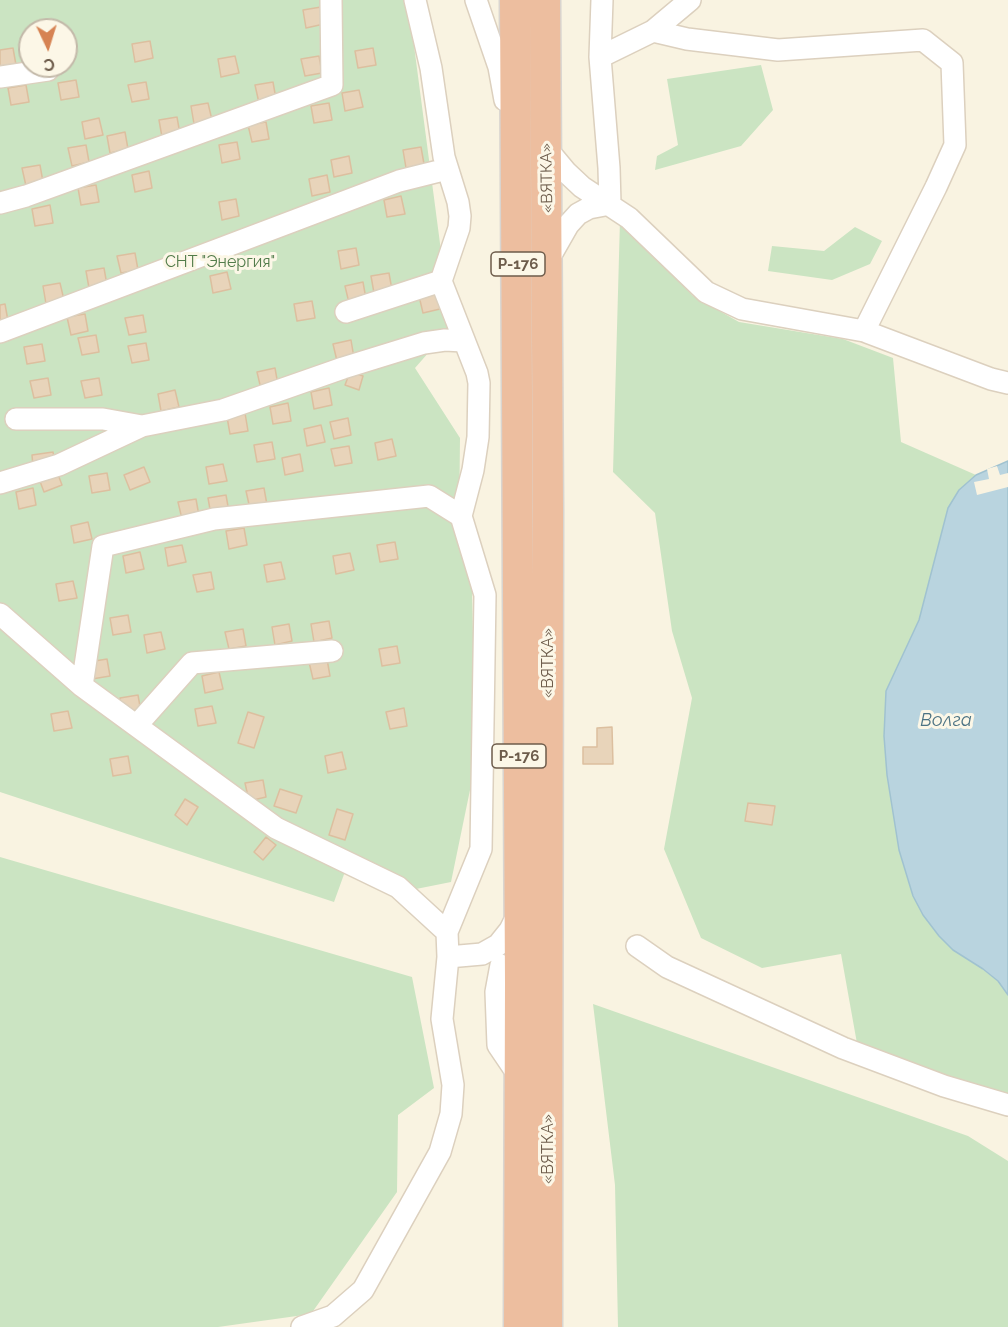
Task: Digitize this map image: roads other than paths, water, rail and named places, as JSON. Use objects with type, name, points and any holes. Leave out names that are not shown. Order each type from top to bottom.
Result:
[{"type":"highway","name":"«ВЯТКА»","points":[[515,0],[518,242],[519,911],[510,974],[534,1075],[547,1327]]},
{"type":"highway","name":"«ВЯТКА»","points":[[519,1327],[534,1075],[548,260],[545,0]]},
{"type":"street","points":[[0,203],[26,196],[332,85],[331,0]]},
{"type":"street","points":[[302,1327],[333,1316],[363,1290],[440,1152],[451,1114],[453,1085],[442,1019],[448,957],[447,932],[481,849],[485,595],[461,516],[473,470],[478,437],[479,383],[441,281],[459,228],[460,216],[444,157],[431,68],[415,0]]},
{"type":"street","points":[[476,0],[492,42],[504,94],[518,242]]},
{"type":"street","points":[[602,0],[600,57],[610,204]]},
{"type":"street","points":[[600,57],[653,31],[690,0]]},
{"type":"street","points":[[653,31],[687,39],[778,50],[922,40],[952,63],[955,145],[864,331]]},
{"type":"street","points":[[0,77],[18,74]]},
{"type":"street","points":[[546,148],[582,187],[630,218],[706,292],[742,309],[864,331],[991,379],[1008,383]]},
{"type":"street","points":[[0,332],[399,181],[447,169]]},
{"type":"street","points":[[548,260],[568,225],[578,214],[589,208],[610,204]]},
{"type":"street","points":[[346,312],[441,281]]},
{"type":"street","points":[[0,483],[59,465],[142,426],[223,410],[343,368],[424,343],[445,340],[463,341]]},
{"type":"street","points":[[16,419],[103,419],[142,426]]},
{"type":"street","points":[[82,686],[103,546],[214,519],[429,496],[461,516]]},
{"type":"street","points":[[0,614],[82,686],[276,828],[398,887],[447,932]]},
{"type":"street","points":[[137,725],[192,663],[332,651]]},
{"type":"street","points":[[448,957],[482,954],[498,945],[510,930],[519,911]]},
{"type":"street","points":[[637,946],[667,967],[843,1048],[944,1086],[1008,1105]]},
{"type":"street","points":[[482,954],[510,974]]},
{"type":"street","points":[[534,1075],[559,1141],[559,1327]]},
{"type":"water","name":"Волга","points":[[1008,461],[1008,995],[998,981],[953,950],[939,936],[923,915],[913,896],[899,850],[887,775],[884,736],[886,691],[919,620],[948,508],[959,490],[976,475]]},
{"type":"park label","name":"СНТ \"Энергия\"","points":[[220,262]]}]
